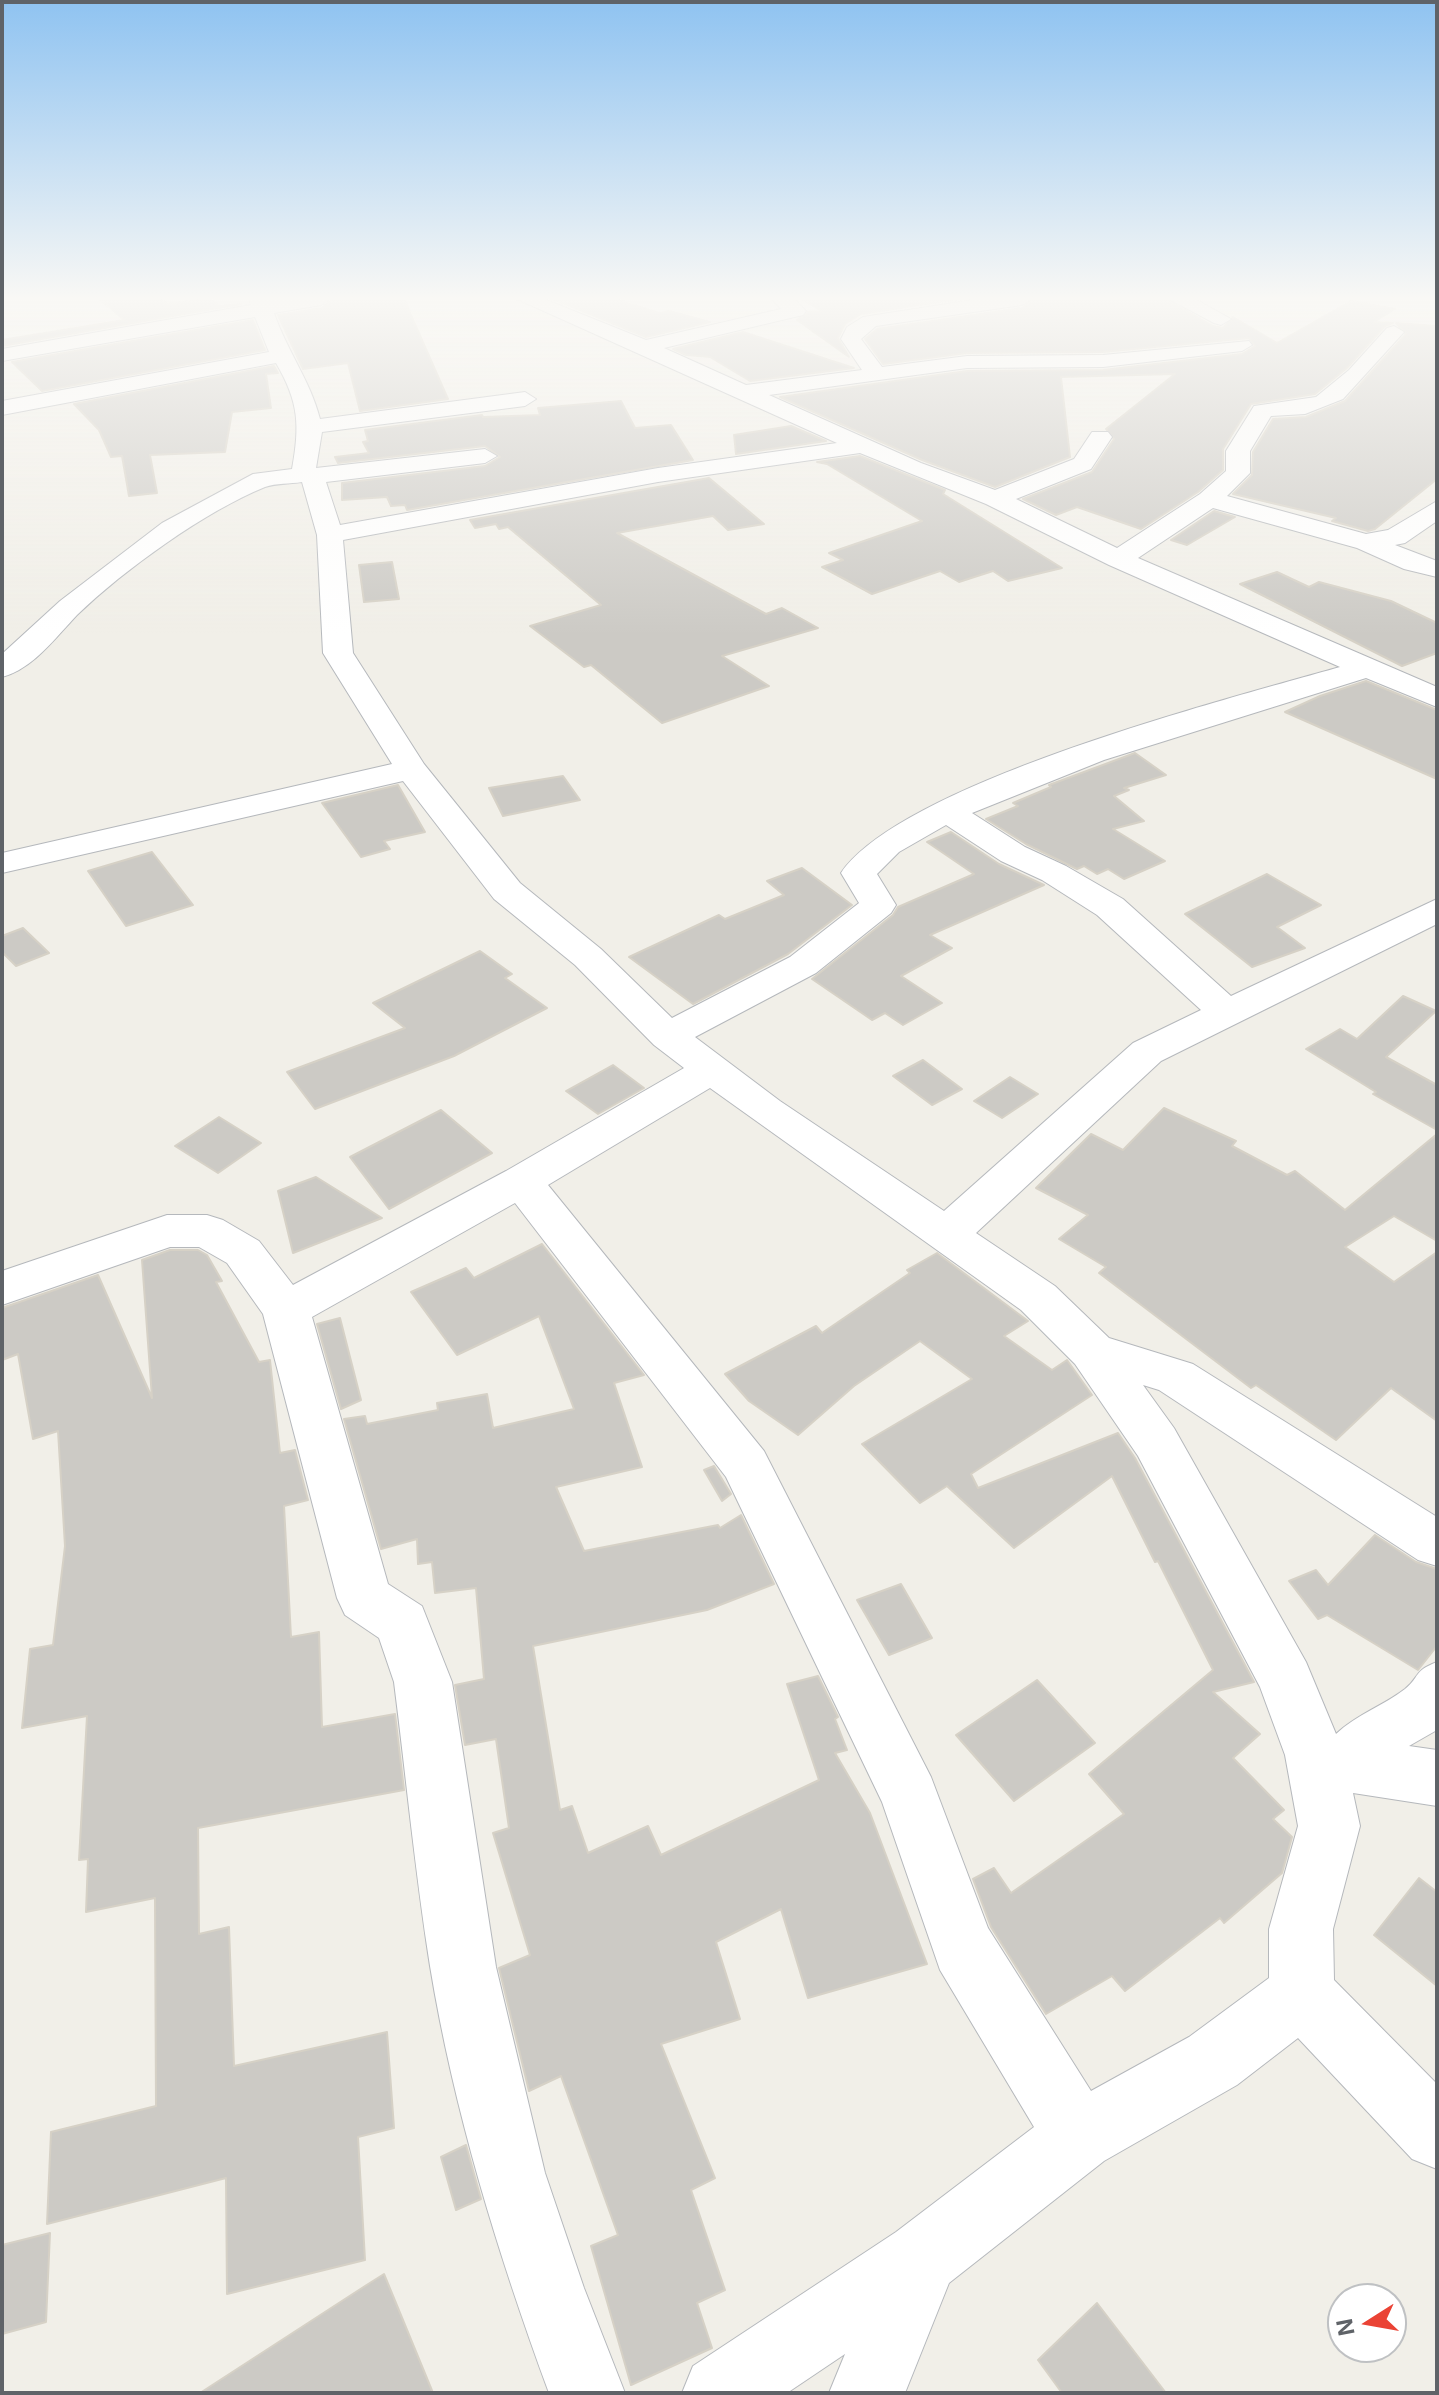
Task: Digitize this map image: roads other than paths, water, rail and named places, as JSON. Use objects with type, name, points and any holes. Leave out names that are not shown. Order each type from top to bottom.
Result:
[{"type":"street","points":[[307,411],[311,427],[308,476],[330,535],[338,653],[411,769],[507,891],[588,957],[668,1036],[765,1110],[1038,1298],[1092,1351],[1164,1456],[1330,1760],[1329,1826],[1301,1929],[1302,1994],[1437,2134]]},
{"type":"street","points":[[311,427],[435,411]]},
{"type":"street","points":[[785,411],[995,499],[1118,559],[1437,698]]},
{"type":"street","points":[[1118,559],[1209,499],[1238,473],[1238,451],[1262,411],[1265,411]]},
{"type":"street","points":[[995,499],[1083,464],[1100,437]]},
{"type":"street","points":[[330,535],[658,475],[863,446]]},
{"type":"street","points":[[2,668],[34,644],[70,607],[171,528],[262,479],[485,456]]},
{"type":"street","points":[[1209,499],[1366,542],[1413,563],[1437,569]]},
{"type":"street","points":[[1366,542],[1396,537],[1437,509]]},
{"type":"street","points":[[2,653],[34,644]]},
{"type":"street","points":[[668,1036],[803,965],[878,905],[859,873],[865,860],[893,840],[947,811],[1146,734],[1368,668]]},
{"type":"street","points":[[2,863],[411,769]]},
{"type":"street","points":[[947,811],[1013,854],[1054,873],[1110,907],[1227,1013]]},
{"type":"street","points":[[946,1235],[1147,1052],[1437,910]]},
{"type":"street","points":[[286,1310],[521,1181],[712,1069]]},
{"type":"street","points":[[521,1181],[746,1465],[910,1797],[963,1947],[1079,2136]]},
{"type":"street","points":[[2,1288],[167,1231],[207,1231],[243,1252],[286,1310],[364,1598],[402,1623],[423,1682],[463,1967],[510,2173],[547,2288],[587,2393]]},
{"type":"street","points":[[1092,1351],[1176,1377],[1437,1544]]},
{"type":"street","points":[[1330,1760],[1427,1706],[1437,1688]]},
{"type":"street","points":[[1330,1760],[1437,1778]]},
{"type":"street","points":[[720,2393],[922,2258],[1079,2136],[1213,2061],[1302,1994]]},
{"type":"street","points":[[867,2393],[922,2258]]}]
